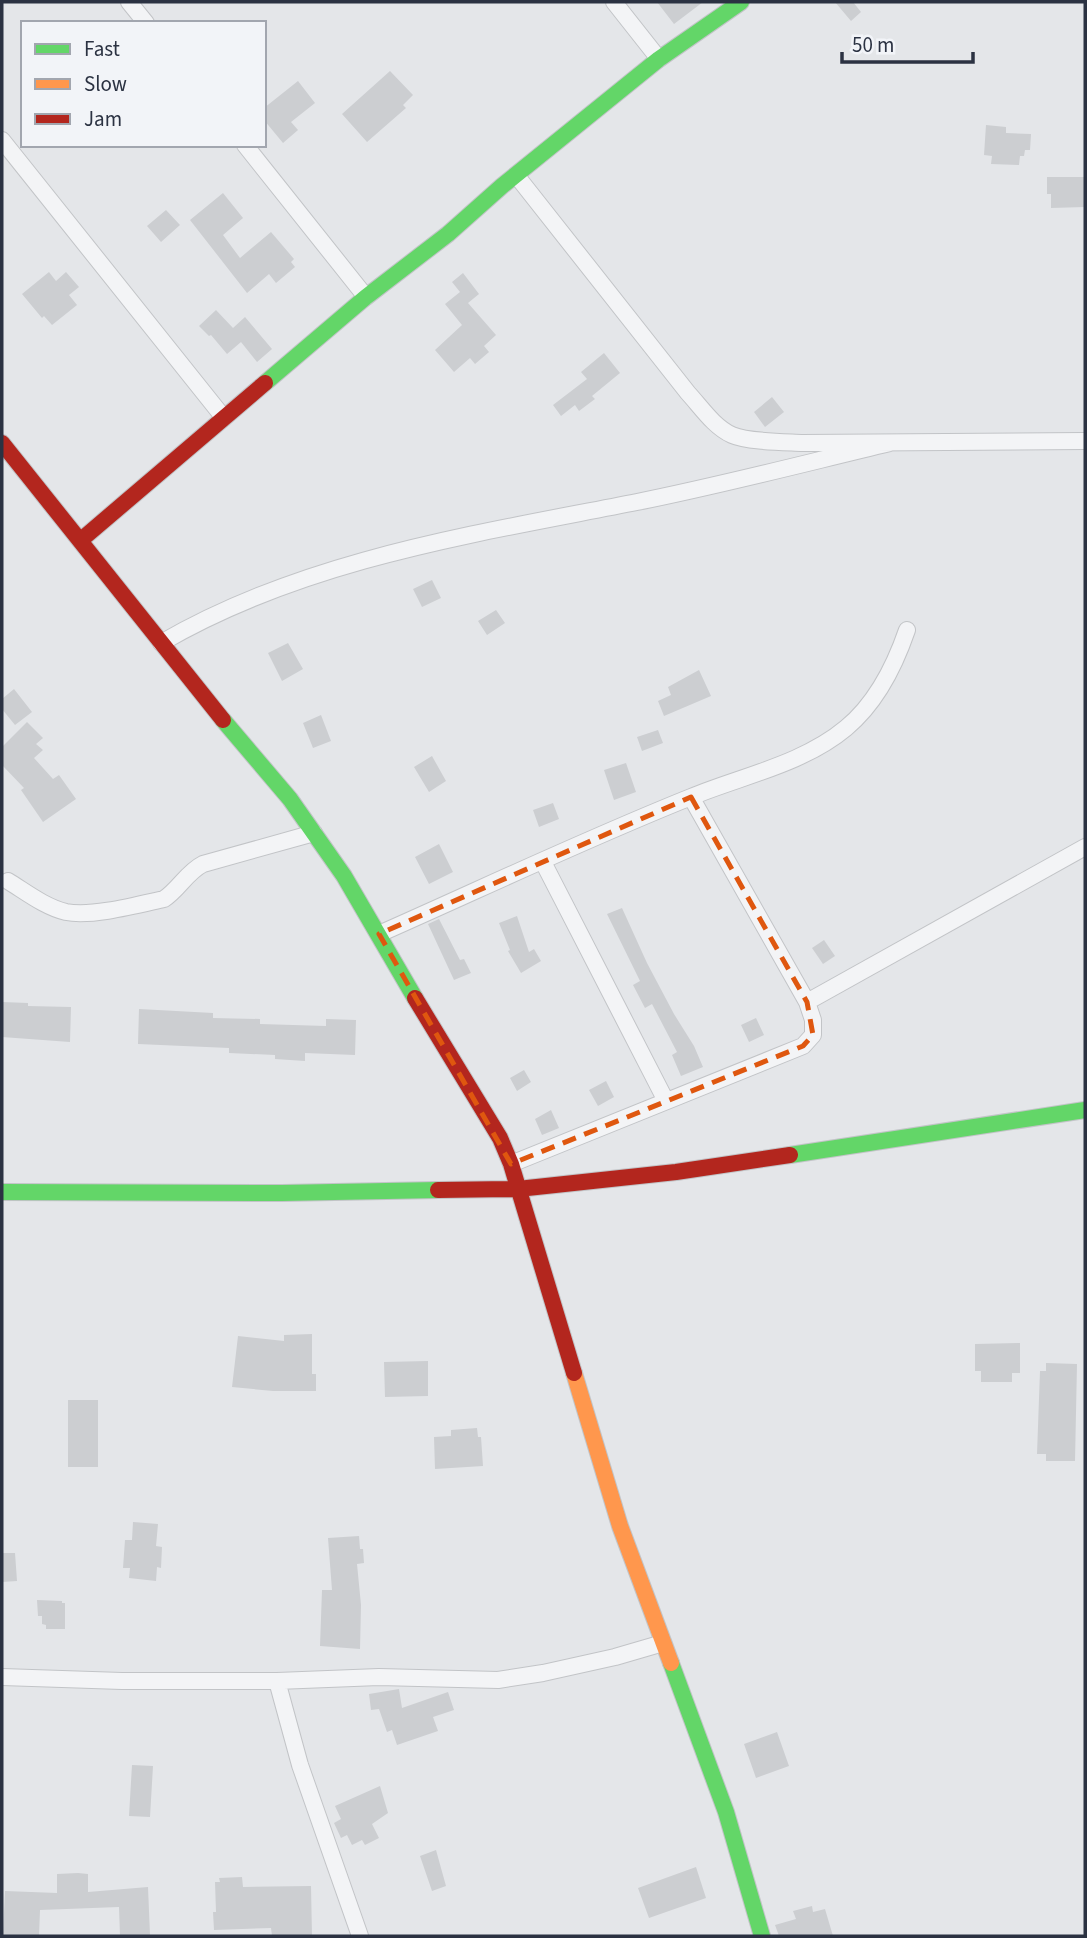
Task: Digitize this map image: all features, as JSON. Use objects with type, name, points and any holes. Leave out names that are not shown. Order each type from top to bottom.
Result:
[{"type":"street","points":[[129,2],[144,21]]},
{"type":"street","points":[[614,2],[659,59]]},
{"type":"street","points":[[81,540],[366,297],[448,234],[469,213],[659,59],[741,2]]},
{"type":"street","points":[[2,141],[224,418]]},
{"type":"street","points":[[247,147],[366,297]]},
{"type":"street","points":[[516,175],[688,393],[714,422],[732,435],[773,442],[1085,441]]},
{"type":"street","points":[[2,443],[161,643],[290,799],[344,876],[439,1041],[500,1138],[511,1164],[620,1525],[726,1812],[762,1936]]},
{"type":"street","points":[[161,643],[228,608],[393,552],[653,499],[890,443]]},
{"type":"street","points":[[379,934],[691,797],[790,760],[824,743],[847,728],[867,705],[896,661],[907,630]]},
{"type":"street","points":[[511,1164],[803,1046],[813,1035],[813,1020],[807,1002],[691,797]]},
{"type":"street","points":[[8,881],[43,903],[64,911],[87,914],[164,899],[174,892],[194,869],[203,864],[314,833]]},
{"type":"street","points":[[807,1002],[1085,847]]},
{"type":"street","points":[[543,862],[666,1101]]},
{"type":"street","points":[[2,1192],[282,1193],[518,1189],[676,1172],[1085,1110]]},
{"type":"street","points":[[2,1677],[110,1681],[277,1681],[379,1677],[498,1681],[615,1657],[663,1643]]},
{"type":"street","points":[[277,1681],[300,1765],[360,1936]]},
{"type":"highlighted area","points":[[691,797],[807,1002],[813,1035],[803,1046],[511,1164],[379,934]]},
{"type":"building","points":[[657,2],[703,2],[674,24]]},
{"type":"building","points":[[835,2],[853,2],[861,12],[851,21]]},
{"type":"building","points":[[390,71],[413,95],[403,105],[406,108],[367,142],[342,114]]},
{"type":"building","points":[[298,81],[315,103],[291,122],[298,130],[283,143],[266,122],[266,106]]},
{"type":"building","points":[[986,125],[1006,127],[1006,133],[1031,134],[1030,150],[1025,150],[1024,156],[1020,156],[1019,165],[991,164],[992,156],[984,155]]},
{"type":"building","points":[[1047,177],[1085,177],[1085,207],[1051,208],[1051,194],[1047,194]]},
{"type":"building","points":[[223,193],[243,218],[223,235],[240,258],[271,232],[294,259],[291,262],[295,267],[276,283],[269,274],[247,293],[190,220]]},
{"type":"building","points":[[166,210],[180,225],[161,242],[147,226]]},
{"type":"building","points":[[49,272],[56,281],[66,272],[79,287],[69,295],[77,305],[52,325],[44,316],[42,318],[22,294]]},
{"type":"building","points":[[463,273],[479,294],[468,303],[496,335],[484,346],[489,352],[475,364],[470,358],[454,372],[435,350],[462,325],[445,304],[460,292],[452,282]]},
{"type":"building","points":[[216,310],[233,328],[245,317],[272,349],[257,362],[241,342],[227,354],[211,335],[199,326]]},
{"type":"building","points":[[604,353],[620,373],[592,396],[595,399],[579,411],[575,405],[561,416],[553,405],[587,379],[581,372]]},
{"type":"building","points":[[772,397],[784,412],[765,427],[754,412]]},
{"type":"building","points":[[432,580],[441,598],[422,607],[413,589]]},
{"type":"building","points":[[496,610],[505,623],[487,635],[478,621]]},
{"type":"building","points":[[288,643],[303,669],[282,681],[268,653]]},
{"type":"building","points":[[699,670],[711,696],[664,716],[658,701],[671,695],[668,687]]},
{"type":"building","points":[[14,689],[32,712],[15,725],[2,709],[2,699]]},
{"type":"building","points":[[321,715],[331,741],[313,748],[303,723]]},
{"type":"building","points":[[27,722],[43,738],[36,744],[43,750],[34,758],[53,779],[59,775],[76,799],[43,822],[21,790],[24,788],[2,765],[2,747]]},
{"type":"building","points":[[658,730],[663,743],[642,751],[637,737]]},
{"type":"building","points":[[432,756],[446,781],[429,792],[414,767]]},
{"type":"building","points":[[626,763],[636,792],[614,800],[604,770]]},
{"type":"building","points":[[553,803],[559,819],[539,827],[533,810]]},
{"type":"building","points":[[439,844],[453,872],[429,884],[415,857]]},
{"type":"building","points":[[622,908],[647,963],[703,1067],[681,1076],[672,1055],[677,1052],[652,1004],[645,1008],[633,985],[640,981],[607,914]]},
{"type":"building","points":[[517,916],[529,952],[534,949],[541,961],[521,973],[508,951],[510,950],[499,923]]},
{"type":"building","points":[[439,919],[460,960],[464,959],[471,973],[454,980],[428,924]]},
{"type":"building","points":[[824,940],[835,956],[823,964],[812,948]]},
{"type":"building","points":[[2,1002],[28,1003],[28,1006],[71,1007],[70,1042],[2,1037]]},
{"type":"building","points":[[139,1009],[213,1013],[213,1018],[260,1019],[260,1024],[326,1026],[326,1019],[356,1020],[355,1055],[305,1053],[305,1061],[275,1059],[275,1055],[229,1053],[229,1048],[138,1044]]},
{"type":"building","points":[[756,1018],[764,1035],[749,1042],[741,1025]]},
{"type":"building","points":[[524,1070],[531,1082],[517,1091],[510,1078]]},
{"type":"building","points":[[606,1081],[614,1097],[598,1106],[589,1090]]},
{"type":"building","points":[[551,1110],[559,1128],[542,1135],[535,1119]]},
{"type":"building","points":[[312,1334],[312,1374],[316,1374],[316,1391],[232,1387],[238,1336],[284,1341],[284,1335]]},
{"type":"building","points":[[1020,1343],[1020,1373],[1012,1373],[1012,1382],[981,1382],[981,1371],[975,1371],[975,1344]]},
{"type":"building","points":[[428,1361],[428,1396],[385,1397],[384,1362]]},
{"type":"building","points":[[1046,1363],[1077,1364],[1075,1461],[1046,1461],[1046,1454],[1037,1454],[1040,1371],[1046,1371]]},
{"type":"building","points":[[68,1400],[98,1400],[98,1467],[68,1467]]},
{"type":"building","points":[[477,1428],[478,1437],[481,1437],[483,1466],[435,1469],[434,1437],[451,1436],[451,1430]]},
{"type":"building","points":[[133,1522],[158,1524],[156,1546],[162,1547],[161,1568],[157,1567],[156,1581],[129,1578],[130,1568],[123,1568],[125,1540],[132,1540]]},
{"type":"building","points":[[359,1536],[364,1563],[357,1564],[361,1605],[360,1649],[320,1646],[322,1590],[332,1590],[328,1538]]},
{"type":"building","points":[[2,1553],[15,1553],[17,1581],[2,1582]]},
{"type":"building","points":[[37,1600],[65,1603],[65,1629],[46,1629],[46,1625],[42,1624],[42,1616],[38,1616]]},
{"type":"building","points":[[399,1689],[402,1708],[448,1692],[454,1710],[433,1717],[438,1731],[397,1745],[392,1730],[387,1732],[379,1709],[371,1710],[369,1694]]},
{"type":"building","points":[[777,1732],[789,1766],[756,1778],[744,1744]]},
{"type":"building","points":[[132,1765],[153,1766],[150,1817],[129,1816]]},
{"type":"building","points":[[380,1786],[388,1813],[372,1824],[379,1838],[365,1845],[362,1840],[352,1845],[347,1835],[341,1838],[334,1823],[341,1819],[335,1806]]},
{"type":"building","points":[[436,1850],[446,1886],[432,1891],[420,1856]]},
{"type":"building","points":[[696,1867],[706,1898],[649,1918],[638,1888]]},
{"type":"building","points":[[57,1874],[88,1874],[88,1892],[148,1887],[150,1935],[120,1936],[119,1907],[40,1910],[39,1936],[3,1936],[5,1891],[57,1893]]},
{"type":"building","points":[[242,1877],[243,1887],[311,1886],[312,1936],[272,1936],[271,1928],[214,1930],[215,1882],[220,1882],[219,1878]]},
{"type":"building","points":[[812,1906],[813,1912],[825,1909],[833,1936],[779,1936],[775,1925],[796,1919],[793,1911]]},
{"type":"traffic: fast","points":[[265,383],[366,297],[448,234],[502,186],[659,59],[741,2]]},
{"type":"traffic: fast","points":[[223,720],[290,799],[344,876],[415,998]]},
{"type":"traffic: fast","points":[[790,1155],[1085,1110]]},
{"type":"traffic: fast","points":[[2,1192],[282,1193],[438,1190]]},
{"type":"traffic: fast","points":[[671,1663],[726,1812],[762,1936]]},
{"type":"traffic: slow","points":[[574,1373],[620,1526],[671,1663]]},
{"type":"traffic: jam","points":[[81,540],[265,383]]},
{"type":"traffic: jam","points":[[2,443],[223,720]]},
{"type":"traffic: jam","points":[[415,998],[500,1138],[511,1164],[574,1373]]},
{"type":"traffic: jam","points":[[438,1190],[518,1189],[676,1172],[790,1155]]}]
